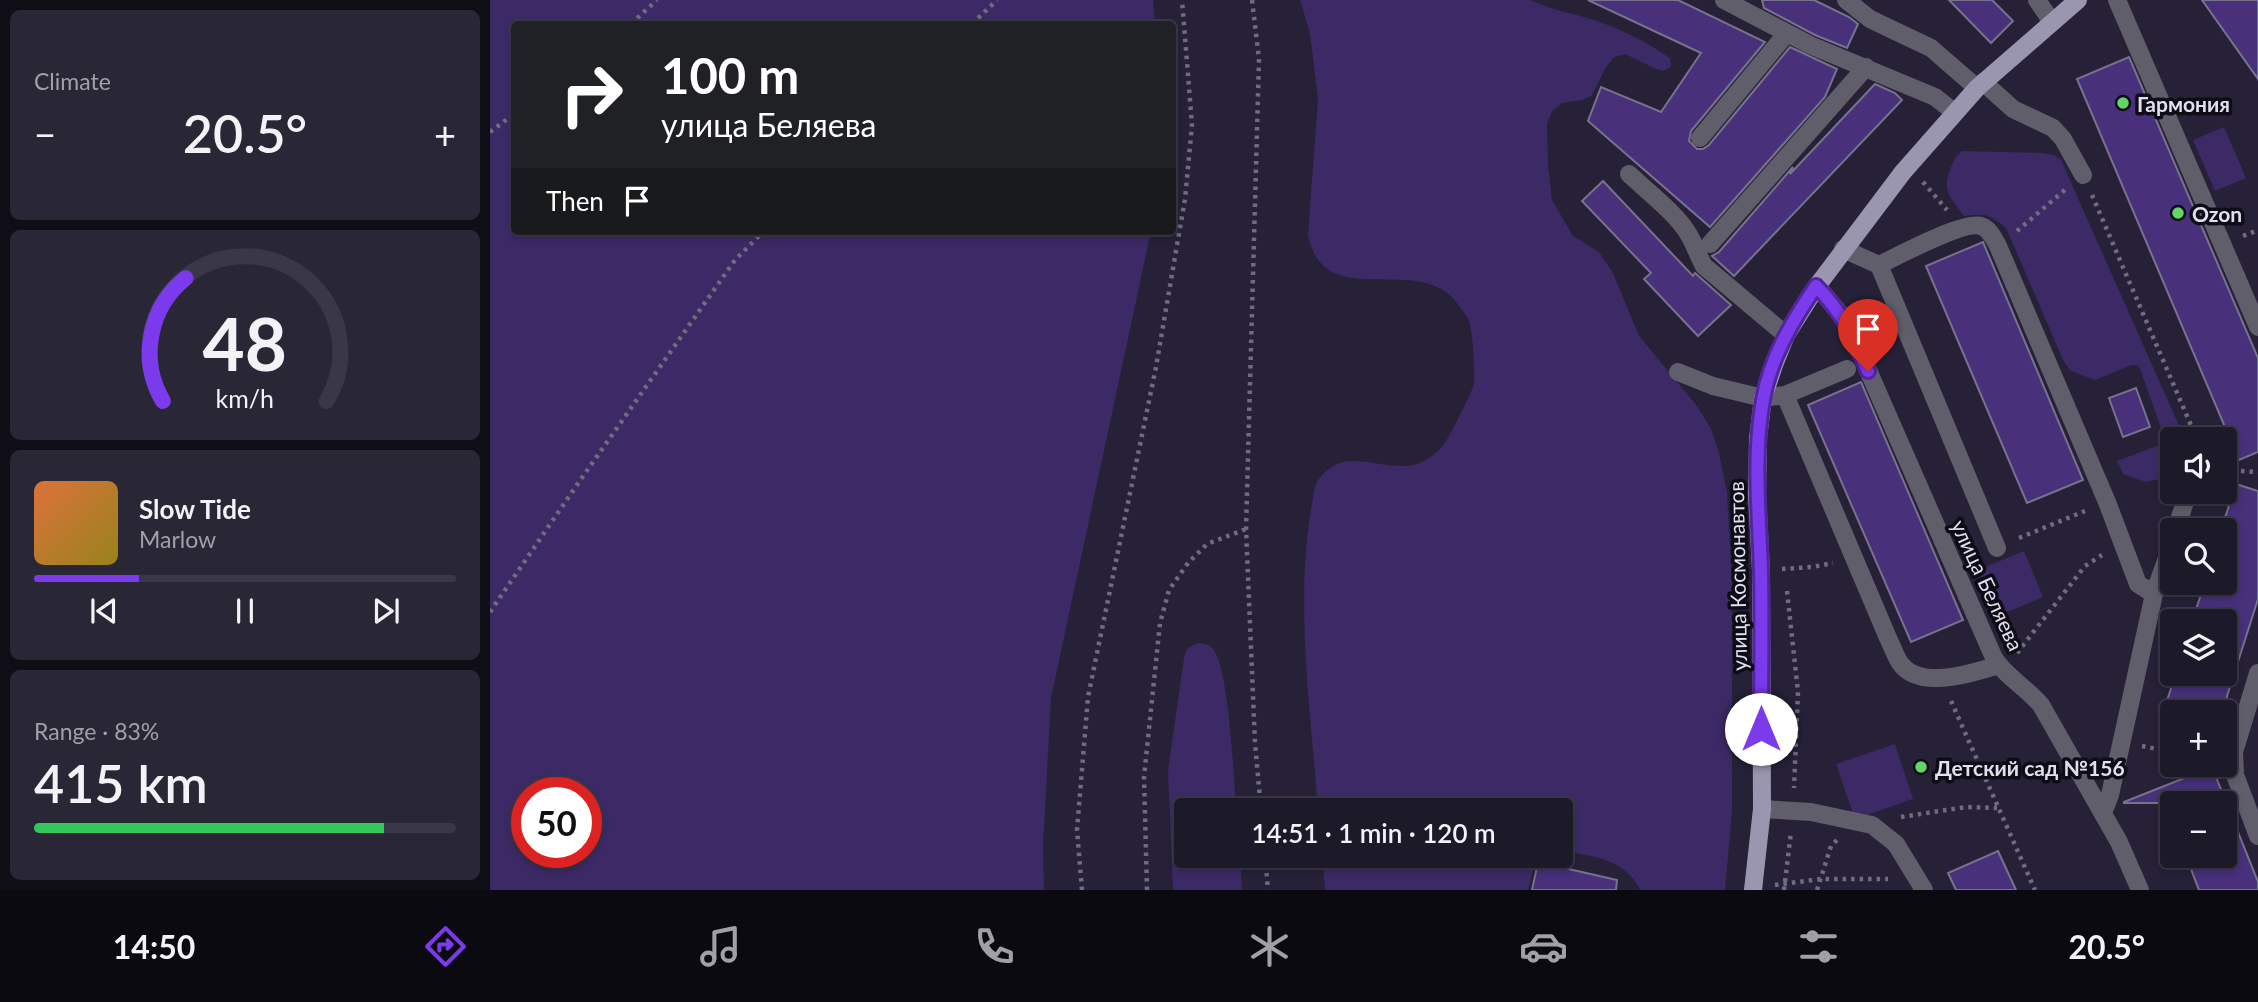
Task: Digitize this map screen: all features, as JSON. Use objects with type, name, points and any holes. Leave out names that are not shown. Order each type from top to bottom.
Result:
[{"type":"main road","name":"улица Космонавтов","points":[[1753,889],[1762,809],[1758,438],[1763,398],[1786,335],[1843,249],[1954,112],[1980,85],[2078,0]]},
{"type":"street","points":[[1724,0],[1810,45],[1935,97],[1954,112]]},
{"type":"street","points":[[1846,0],[1870,19],[1931,48],[2013,109],[2053,128],[2063,139],[2083,175]]},
{"type":"street","points":[[2037,0],[2052,22]]},
{"type":"street","points":[[2117,0],[2258,327]]},
{"type":"street","points":[[1700,138],[1787,33]]},
{"type":"street","points":[[1710,244],[1866,67]]},
{"type":"street","points":[[1629,174],[1674,216],[1689,234],[1704,266],[1786,335]]},
{"type":"street","points":[[1879,265],[1961,227],[1976,225],[1989,230],[2138,584],[2154,594]]},
{"type":"street","points":[[1843,249],[1879,265],[1997,548]]},
{"type":"street","name":"улица Беляева","points":[[1816,286],[1831,300],[1847,322],[1989,647],[1999,665],[2030,691],[2041,705],[2119,842],[2140,890]]},
{"type":"street","points":[[1678,372],[1713,386],[1763,398],[1785,395],[1847,369]]},
{"type":"street","points":[[1785,395],[1900,663],[1911,673],[1924,678],[1964,674],[1999,665]]},
{"type":"street","points":[[2103,813],[2110,795],[2154,594],[2160,577]]},
{"type":"street","points":[[2258,673],[2234,752],[2235,775],[2258,835]]},
{"type":"street","points":[[1762,809],[1793,810],[1872,825],[1896,844],[1924,890]]},
{"type":"path","points":[[634,21],[657,0]]},
{"type":"path","points":[[975,21],[997,0]]},
{"type":"path","points":[[1082,890],[1077,830],[1088,697],[1156,367],[1185,199],[1192,125],[1182,0]]},
{"type":"path","points":[[1252,0],[1259,59],[1246,529],[1260,798]]},
{"type":"path","points":[[490,132],[511,116]]},
{"type":"path","points":[[2027,222],[2083,175],[2191,427]]},
{"type":"path","points":[[1922,180],[1961,227]]},
{"type":"path","points":[[490,612],[735,260],[760,235]]},
{"type":"path","points":[[2237,471],[2258,472]]},
{"type":"path","points":[[2056,523],[2088,510]]},
{"type":"path","points":[[1147,890],[1144,777],[1160,624],[1169,590],[1188,563],[1207,544],[1246,529]]},
{"type":"path","points":[[1999,665],[2011,659],[2025,646],[2085,566],[2093,559],[2125,548]]},
{"type":"path","points":[[1785,557],[1785,569]]},
{"type":"path","points":[[1785,887],[1793,810],[1798,692],[1786,583]]},
{"type":"path","points":[[1941,677],[2035,890]]},
{"type":"path","points":[[1918,813],[1965,807],[1997,808]]},
{"type":"path","points":[[1817,890],[1831,846]]},
{"type":"path","points":[[1266,868],[1268,890]]},
{"type":"path","points":[[1753,889],[1785,887],[1821,879],[1868,877]]},
{"type":"shaded area","points":[[490,0],[1153,0],[1155,21],[511,21],[511,235],[1150,235],[1051,698],[1043,846],[1044,890],[490,890]]},
{"type":"shaded area","points":[[1300,0],[1530,0],[1609,25],[1670,58],[1671,67],[1663,71],[1625,54],[1614,57],[1592,95],[1583,100],[1562,103],[1553,110],[1547,123],[1548,165],[1552,200],[1573,236],[1599,252],[1613,273],[1639,336],[1697,406],[1711,429],[1719,453],[1727,492],[1732,584],[1732,811],[1725,890],[1640,890],[1626,871],[1617,865],[1573,853],[1573,798],[1317,798],[1304,622],[1306,546],[1316,485],[1330,468],[1341,463],[1353,461],[1404,466],[1417,464],[1431,456],[1443,446],[1460,415],[1474,384],[1474,370],[1472,334],[1468,319],[1457,303],[1440,288],[1420,282],[1352,278],[1333,272],[1317,259],[1308,235],[1318,99],[1310,33]]},
{"type":"shaded area","points":[[2224,127],[2246,178],[2215,191],[2193,140]]},
{"type":"shaded area","points":[[1962,151],[2042,153],[2054,155],[2061,160],[2180,427],[2161,427],[2139,366],[2132,365],[2095,380],[2071,371],[2064,362],[2006,228],[1986,216],[1964,216],[1949,195],[1948,178]]},
{"type":"shaded area","points":[[2160,445],[2160,479],[2146,482],[2123,474],[2117,461]]},
{"type":"shaded area","points":[[2024,551],[2043,597],[1998,616],[1978,570]]},
{"type":"shaded area","points":[[1198,643],[1208,645],[1218,660],[1227,700],[1235,798],[1174,798],[1174,868],[1241,868],[1242,890],[1173,890],[1168,771],[1187,649]]},
{"type":"shaded area","points":[[1895,744],[1913,799],[1855,819],[1836,764]]},
{"type":"shaded area","points":[[1323,868],[1534,868],[1528,890],[1325,890]]},
{"type":"building","points":[[1588,0],[1678,0],[1765,42],[1691,131],[1689,141],[1697,149],[1709,145],[1790,47],[1837,69],[1825,97],[1710,227],[1588,121],[1601,87],[1661,112],[1701,53]]},
{"type":"building","points":[[1762,0],[1814,0],[1858,24],[1847,48],[1815,35],[1764,8]]},
{"type":"building","points":[[1949,0],[1992,0],[2013,21],[1991,43]]},
{"type":"building","points":[[2202,0],[2258,0],[2258,79]]},
{"type":"building","points":[[2129,57],[2258,358],[2258,452],[2239,460],[2237,427],[2225,427],[2077,79]]},
{"type":"building","points":[[1875,84],[1895,93],[1902,100],[1734,276],[1712,256],[1719,252],[1793,167],[1790,174]]},
{"type":"building","points":[[1603,181],[1693,276],[1695,273],[1731,305],[1698,336],[1644,279],[1651,273],[1582,201]]},
{"type":"building","points":[[1983,242],[2083,480],[2027,503],[1926,266]]},
{"type":"building","points":[[1861,382],[1963,620],[1911,642],[1808,405]]},
{"type":"building","points":[[2136,388],[2150,427],[2123,437],[2109,398]]},
{"type":"building","points":[[2237,484],[2258,491],[2258,599],[2237,665],[2237,609],[2196,609],[2201,595],[2237,595],[2237,518],[2225,518],[2230,504],[2237,504]]},
{"type":"building","points":[[2172,686],[2230,686],[2226,700],[2167,700]]},
{"type":"building","points":[[2187,777],[2216,777],[2222,791],[2160,791],[2160,803],[2124,802]]},
{"type":"building","points":[[2237,830],[2258,882],[2258,890],[2199,890],[2191,868],[2237,868]]},
{"type":"building","points":[[1998,851],[2016,890],[1956,890],[1948,873]]},
{"type":"building","points":[[1537,868],[1564,868],[1617,880],[1616,890],[1532,890]]},
{"type":"place","name":"Гармония","points":[[2123,103]]},
{"type":"place","name":"Ozon","points":[[2178,213]]},
{"type":"place","name":"Детский сад №156","points":[[1921,767]]},
{"type":"route","points":[[1761,729],[1758,438],[1763,398],[1774,365],[1786,335],[1816,286],[1831,300],[1847,322],[1868,371]]}]
